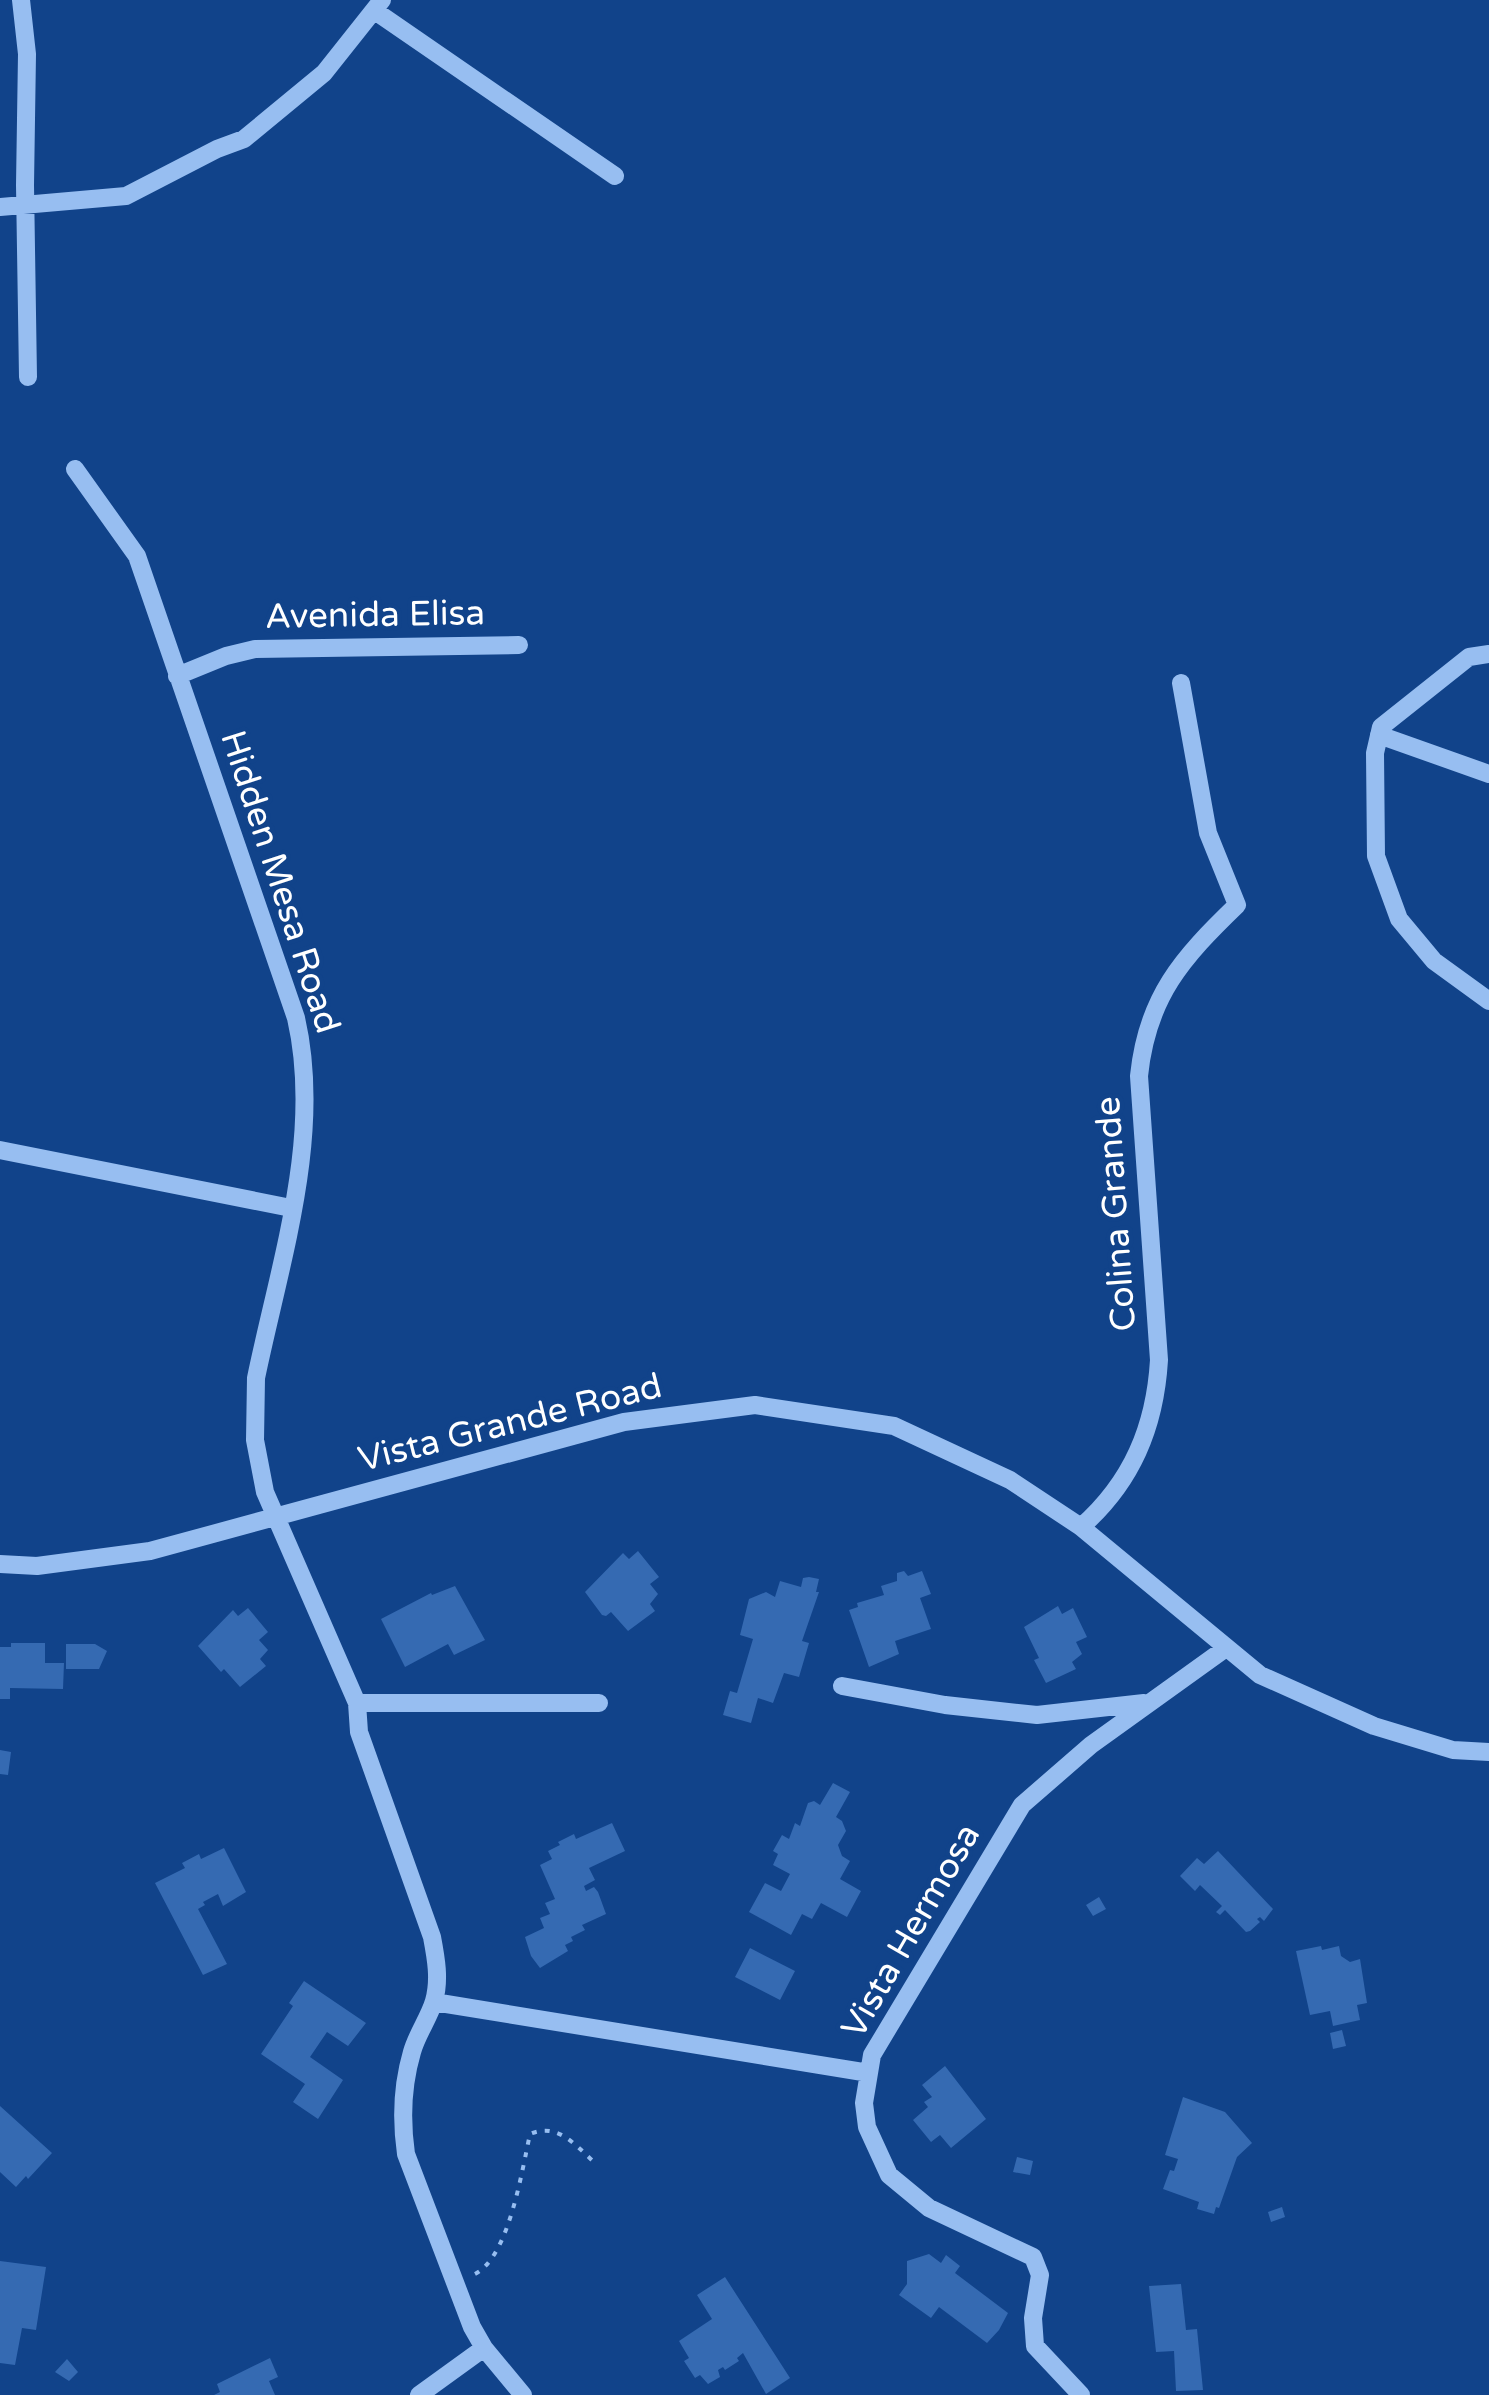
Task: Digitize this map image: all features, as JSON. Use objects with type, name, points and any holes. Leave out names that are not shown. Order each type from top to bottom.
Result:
[{"type":"street","points":[[21,0],[28,54],[28,377]]},
{"type":"street","points":[[0,206],[126,196],[244,139],[324,73],[378,5],[615,176]]},
{"type":"street","name":"Hidden Mesa Road","points":[[75,469],[137,556],[290,995],[301,1040],[306,1109],[291,1208],[256,1378],[254,1409],[259,1466],[274,1517],[357,1703],[359,1732],[432,1938],[437,1970],[434,2002]]},
{"type":"street","name":"Avenida Elisa","points":[[177,676],[226,656],[256,649],[518,645]]},
{"type":"street","points":[[1489,654],[1469,658],[1420,693],[1380,731],[1375,753],[1376,856],[1399,919],[1434,961],[1489,1001]]},
{"type":"street","name":"Colina Grande","points":[[1081,1527],[1112,1497],[1135,1461],[1158,1386],[1140,1076],[1145,1038],[1158,998],[1181,962],[1237,905],[1208,833],[1180,683]]},
{"type":"street","points":[[1380,731],[1489,774]]},
{"type":"street","points":[[0,1150],[291,1208]]},
{"type":"street","name":"Vista Grande Road","points":[[0,1564],[37,1566],[114,1558],[624,1422],[755,1405],[894,1426],[1010,1480],[1081,1527],[1260,1675],[1374,1726],[1454,1750],[1489,1752]]},
{"type":"street","name":"Vista Hermosa","points":[[1081,2395],[1036,2346],[1033,2318],[1040,2275],[1033,2257],[929,2208],[888,2175],[866,2126],[864,2103],[872,2054],[1022,1806],[1091,1745],[1226,1648]]},
{"type":"street","points":[[842,1686],[945,1705],[1037,1715],[1150,1702]]},
{"type":"street","points":[[357,1703],[599,1703]]},
{"type":"street","points":[[523,2395],[472,2328],[406,2154],[402,2128],[406,2078],[412,2051],[434,2002],[869,2074]]},
{"type":"street","points":[[420,2395],[484,2348]]},
{"type":"path","points":[[457,2282],[487,2268],[512,2211],[530,2134],[544,2128],[556,2132],[595,2163]]},
{"type":"building","points":[[638,1551],[659,1577],[650,1584],[658,1594],[650,1604],[655,1611],[628,1631],[611,1612],[602,1615],[585,1592],[623,1553],[629,1559]]},
{"type":"building","points":[[904,1571],[908,1576],[922,1571],[931,1594],[920,1598],[931,1629],[895,1641],[899,1654],[869,1667],[849,1610],[858,1607],[857,1603],[884,1595],[881,1586],[897,1581],[897,1573]]},
{"type":"building","points":[[803,1578],[819,1579],[819,1592],[802,1641],[809,1643],[799,1677],[784,1673],[773,1703],[758,1698],[751,1723],[723,1715],[730,1691],[737,1693],[753,1639],[740,1635],[749,1599],[766,1592],[775,1597],[780,1581],[801,1587]]},
{"type":"building","points":[[455,1586],[485,1640],[454,1655],[448,1644],[405,1667],[381,1619],[431,1593]]},
{"type":"building","points":[[1058,1606],[1062,1614],[1073,1608],[1087,1637],[1076,1642],[1082,1654],[1072,1662],[1076,1669],[1046,1683],[1024,1627]]},
{"type":"building","points":[[248,1608],[268,1632],[259,1640],[268,1650],[260,1659],[266,1666],[240,1687],[198,1646],[233,1610],[238,1616]]},
{"type":"building","points":[[11,1643],[45,1643],[45,1663],[64,1663],[63,1689],[10,1688],[10,1699],[0,1699],[0,1647],[11,1647]]},
{"type":"building","points":[[66,1644],[95,1644],[107,1651],[99,1669],[66,1669]]},
{"type":"building","points":[[0,1750],[11,1752],[8,1775],[0,1774]]},
{"type":"building","points":[[833,1783],[850,1792],[836,1817],[846,1831],[838,1845],[842,1856],[850,1861],[840,1879],[861,1891],[847,1917],[821,1903],[812,1919],[802,1914],[791,1935],[749,1912],[765,1883],[781,1891],[790,1874],[773,1865],[778,1854],[773,1851],[782,1835],[789,1839],[795,1823],[800,1826],[808,1803],[820,1805]]},
{"type":"building","points":[[612,1823],[625,1851],[589,1868],[595,1880],[584,1886],[586,1891],[594,1887],[598,1892],[606,1914],[582,1925],[585,1930],[565,1945],[568,1951],[540,1968],[525,1937],[544,1928],[540,1918],[550,1914],[545,1903],[555,1899],[540,1865],[552,1859],[548,1851],[560,1845],[558,1842],[574,1834],[576,1839]]},
{"type":"building","points":[[224,1848],[246,1892],[223,1906],[218,1894],[198,1909],[227,1964],[203,1975],[155,1883],[185,1868],[182,1863],[199,1854],[201,1859]]},
{"type":"building","points":[[1218,1851],[1273,1909],[1264,1921],[1257,1919],[1260,1922],[1250,1931],[1246,1932],[1225,1910],[1220,1915],[1216,1912],[1222,1906],[1200,1885],[1195,1891],[1180,1876],[1197,1858],[1204,1864]]},
{"type":"building","points":[[1099,1897],[1106,1909],[1093,1916],[1086,1905]]},
{"type":"building","points":[[1321,1946],[1322,1950],[1339,1946],[1341,1956],[1350,1962],[1360,1959],[1367,2003],[1357,2005],[1360,2020],[1333,2026],[1330,2011],[1310,2015],[1296,1951]]},
{"type":"building","points":[[750,1948],[795,1971],[780,2000],[735,1977]]},
{"type":"building","points":[[304,1981],[366,2023],[348,2046],[327,2032],[310,2057],[343,2080],[318,2119],[293,2102],[305,2084],[261,2054],[293,2006],[289,2003]]},
{"type":"building","points":[[1342,2030],[1346,2046],[1333,2049],[1330,2033]]},
{"type":"building","points":[[945,2066],[986,2119],[951,2148],[940,2135],[931,2142],[913,2120],[928,2107],[924,2102],[932,2097],[922,2085]]},
{"type":"building","points":[[1183,2097],[1225,2112],[1252,2143],[1237,2157],[1214,2214],[1197,2209],[1199,2202],[1163,2189],[1178,2159],[1165,2155]]},
{"type":"building","points":[[0,2106],[52,2153],[16,2187],[0,2172]]},
{"type":"building","points":[[1017,2157],[1033,2161],[1030,2175],[1013,2172]]},
{"type":"building","points":[[1282,2207],[1285,2217],[1271,2222],[1268,2212]]},
{"type":"building","points":[[929,2254],[941,2263],[946,2255],[960,2266],[955,2273],[1008,2313],[987,2343],[939,2307],[931,2318],[899,2295],[907,2284],[907,2261]]},
{"type":"building","points":[[0,2261],[46,2267],[36,2330],[22,2328],[15,2365],[0,2363]]},
{"type":"building","points":[[725,2277],[790,2378],[766,2394],[743,2353],[737,2358],[739,2361],[718,2370],[720,2377],[708,2384],[700,2375],[695,2378],[684,2361],[689,2358],[679,2341],[712,2319],[697,2295]]},
{"type":"building","points":[[1181,2284],[1186,2330],[1197,2329],[1203,2390],[1176,2391],[1174,2351],[1156,2352],[1149,2286]]},
{"type":"building","points":[[270,2358],[278,2377],[269,2381],[275,2395],[214,2395],[220,2392],[217,2384]]},
{"type":"building","points":[[67,2359],[78,2372],[69,2381],[55,2372]]}]
